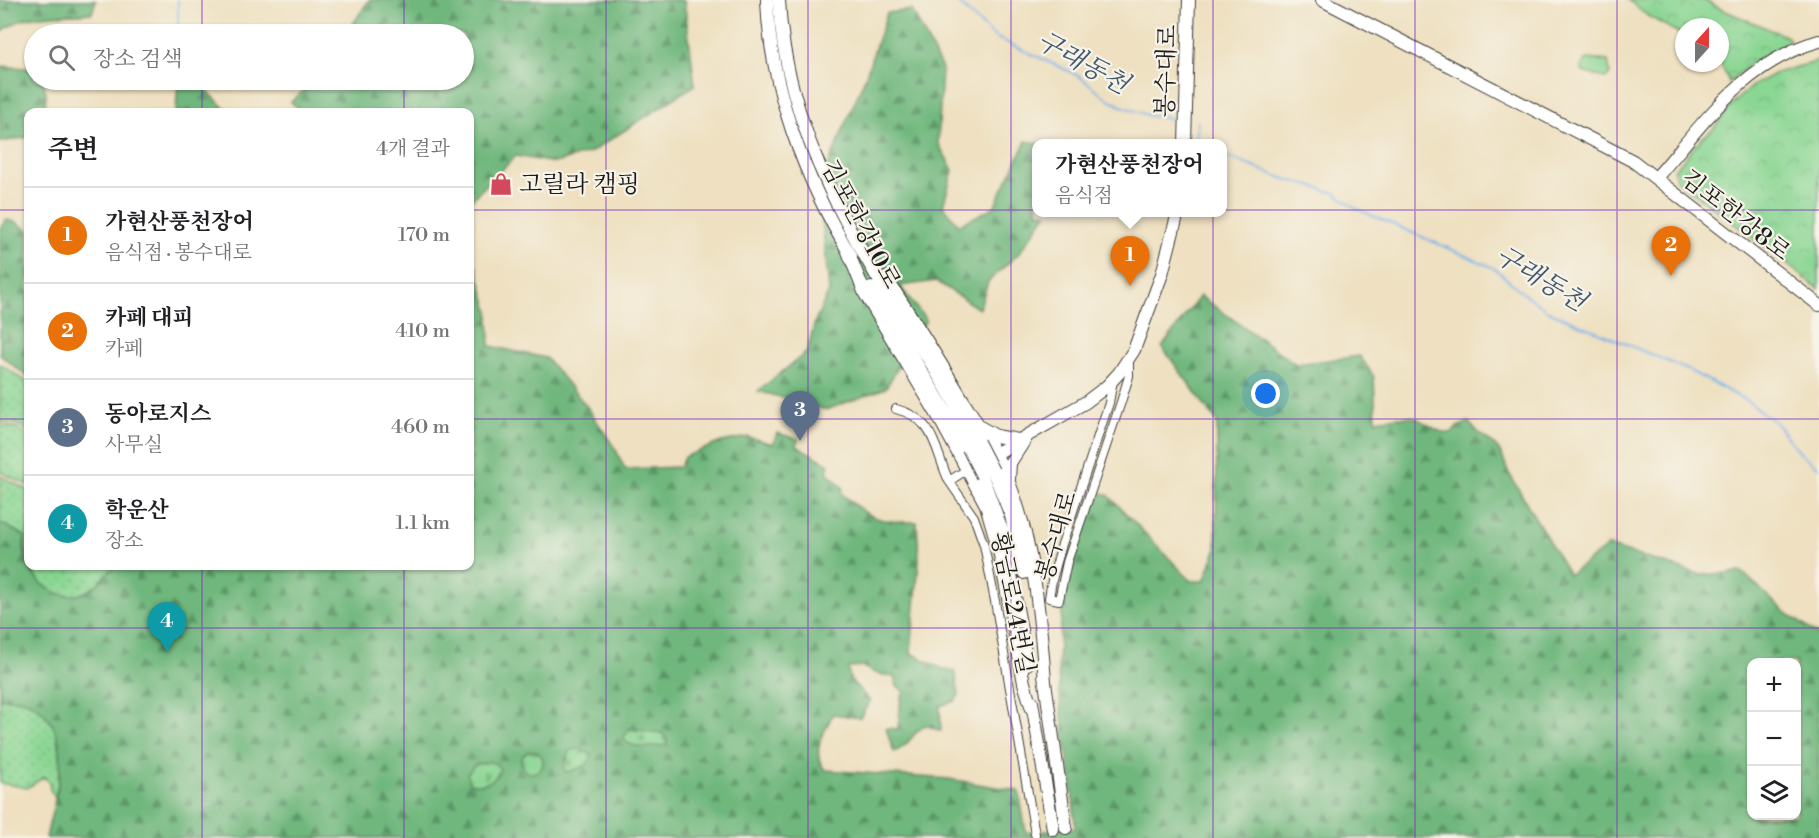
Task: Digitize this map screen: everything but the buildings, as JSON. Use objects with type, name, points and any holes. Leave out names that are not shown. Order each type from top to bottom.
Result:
[{"type":"street","name":"김포한강10로","points":[[767,0],[773,53],[786,112],[804,162],[824,207],[853,247],[973,445]]},
{"type":"street","name":"김포한강10로","points":[[779,0],[790,77],[805,131],[853,247]]},
{"type":"street","name":"봉수대로","points":[[1185,139],[1190,0]]},
{"type":"street","name":"김포한강8로","points":[[1322,0],[1633,161],[1819,305]]},
{"type":"street","name":"김포한강8로","points":[[1656,178],[1733,89],[1762,66],[1819,41]]},
{"type":"street","name":"봉수대로","points":[[968,469],[1090,399],[1113,380],[1129,360],[1162,274],[1177,217]]},
{"type":"street","points":[[853,247],[884,276],[911,316],[995,454],[1010,486],[1029,549],[1041,622],[1045,681]]},
{"type":"street","points":[[853,247],[865,294],[968,469],[986,505],[999,550],[1017,652],[1032,709]]},
{"type":"street","name":"봉수대로","points":[[1113,380],[1106,413],[1056,563],[1049,598],[1054,601],[1059,600],[1067,562],[1121,402],[1129,376],[1129,360]]},
{"type":"street","points":[[1113,380],[1121,402]]},
{"type":"street","points":[[1090,399],[1102,407],[1106,413]]},
{"type":"street","name":"황금로24번길","points":[[896,409],[915,416],[926,427],[938,448],[942,466],[949,481],[960,500],[974,517],[984,545],[1035,834]]},
{"type":"street","points":[[978,425],[996,436],[1018,440]]},
{"type":"street","points":[[1010,486],[1010,463],[1031,433]]},
{"type":"street","name":"봉수대로","points":[[973,445],[1011,516],[1019,547],[1045,681],[1060,829],[1032,709],[1022,624],[1010,561],[987,474]]},
{"type":"street","points":[[949,481],[968,469]]},
{"type":"green space","points":[[0,0],[96,0],[92,13],[30,18],[9,26],[0,34]]},
{"type":"green space","points":[[369,0],[684,0],[695,85],[591,152],[555,163],[516,156],[474,197],[474,108],[298,108],[291,102],[304,90],[474,90],[474,24],[353,24]]},
{"type":"green space","points":[[1628,0],[1704,0],[1788,37],[1790,42],[1753,62],[1729,82],[1724,72],[1729,72],[1729,18],[1675,18],[1675,31],[1648,16]]},
{"type":"green space","points":[[912,10],[942,69],[938,143],[953,170],[943,206],[959,225],[994,207],[1026,141],[1032,142],[1032,217],[1044,217],[1019,253],[988,282],[979,309],[936,281],[900,286],[926,320],[886,388],[826,410],[758,391],[807,352],[815,322],[829,291],[819,187],[866,75],[887,13]]},
{"type":"green space","points":[[1588,59],[1608,61],[1610,73],[1608,77],[1583,72],[1581,68],[1584,61]]},
{"type":"green space","points":[[1819,61],[1819,289],[1676,179],[1674,170],[1714,128],[1736,100],[1753,85],[1776,73]]},
{"type":"green space","points":[[0,66],[24,68],[24,90],[46,90],[45,108],[24,108],[24,138],[0,142]]},
{"type":"green space","points":[[177,90],[207,90],[224,108],[176,108]]},
{"type":"green space","points":[[6,220],[16,222],[24,227],[24,374],[0,355],[0,228]]},
{"type":"green space","points":[[474,266],[476,266],[489,311],[490,346],[546,358],[588,408],[616,450],[625,469],[680,467],[684,457],[721,442],[748,437],[773,444],[777,433],[798,439],[797,446],[829,464],[827,472],[843,488],[841,493],[860,509],[883,520],[917,522],[919,560],[911,653],[941,668],[955,672],[959,695],[955,701],[940,706],[941,731],[926,725],[903,747],[894,752],[886,728],[898,729],[901,697],[905,692],[897,686],[894,677],[875,673],[861,666],[848,668],[850,679],[870,701],[860,718],[833,714],[819,749],[821,763],[825,770],[949,779],[1019,791],[1026,833],[1075,828],[1060,700],[1059,647],[1065,595],[1071,569],[1100,495],[1103,493],[1108,495],[1191,581],[1204,581],[1216,550],[1217,422],[1162,347],[1200,296],[1296,364],[1360,356],[1374,377],[1376,420],[1411,417],[1448,433],[1469,422],[1501,453],[1507,470],[1569,575],[1608,546],[1701,575],[1742,572],[1784,611],[1819,636],[1819,838],[46,838],[59,783],[59,742],[52,724],[36,706],[21,700],[0,698],[0,523],[24,535],[24,570],[30,570],[46,587],[66,595],[77,595],[92,589],[111,570],[474,570]]},
{"type":"green space","points":[[0,364],[24,380],[24,428],[8,422],[0,423]]},
{"type":"green space","points":[[0,427],[17,428],[24,433],[24,483],[0,472]]},
{"type":"green space","points":[[0,476],[24,488],[24,535],[0,523]]},
{"type":"green space","points":[[32,570],[111,570],[92,589],[75,596],[62,596],[51,591]]},
{"type":"green space","points":[[0,698],[28,702],[41,709],[50,719],[56,731],[60,757],[55,798],[49,782],[44,777],[27,788],[0,783]]},
{"type":"green space","points":[[629,729],[662,733],[667,740],[667,745],[644,747],[632,745],[623,739]]},
{"type":"green space","points":[[580,748],[591,755],[590,759],[582,767],[566,772],[564,767],[570,751]]},
{"type":"green space","points":[[532,751],[540,754],[543,762],[540,770],[532,773],[524,770],[521,762],[524,754]]},
{"type":"green space","points":[[489,762],[497,764],[500,770],[495,778],[484,784],[470,783],[467,774],[475,765]]},
{"type":"waterway","points":[[178,0],[178,24]]},
{"type":"waterway","name":"구래동천","points":[[955,0],[995,37],[1079,76],[1108,99],[1150,116],[1174,119]]},
{"type":"waterway","name":"구래동천","points":[[1196,139],[1198,122]]},
{"type":"waterway","name":"구래동천","points":[[1227,157],[1282,178],[1335,193],[1355,208],[1494,268],[1548,311],[1688,370],[1747,401],[1775,422],[1800,453],[1819,468]]},
{"type":"place","name":"고릴라 캠핑","points":[[501,184]]},
{"type":"place","name":"카페 대피","points":[[1671,276]]},
{"type":"place","name":"가현산풍천장어","points":[[1130,286]]},
{"type":"place","name":"동아로지스","points":[[800,441]]},
{"type":"place","name":"학운산","points":[[167,652]]}]
